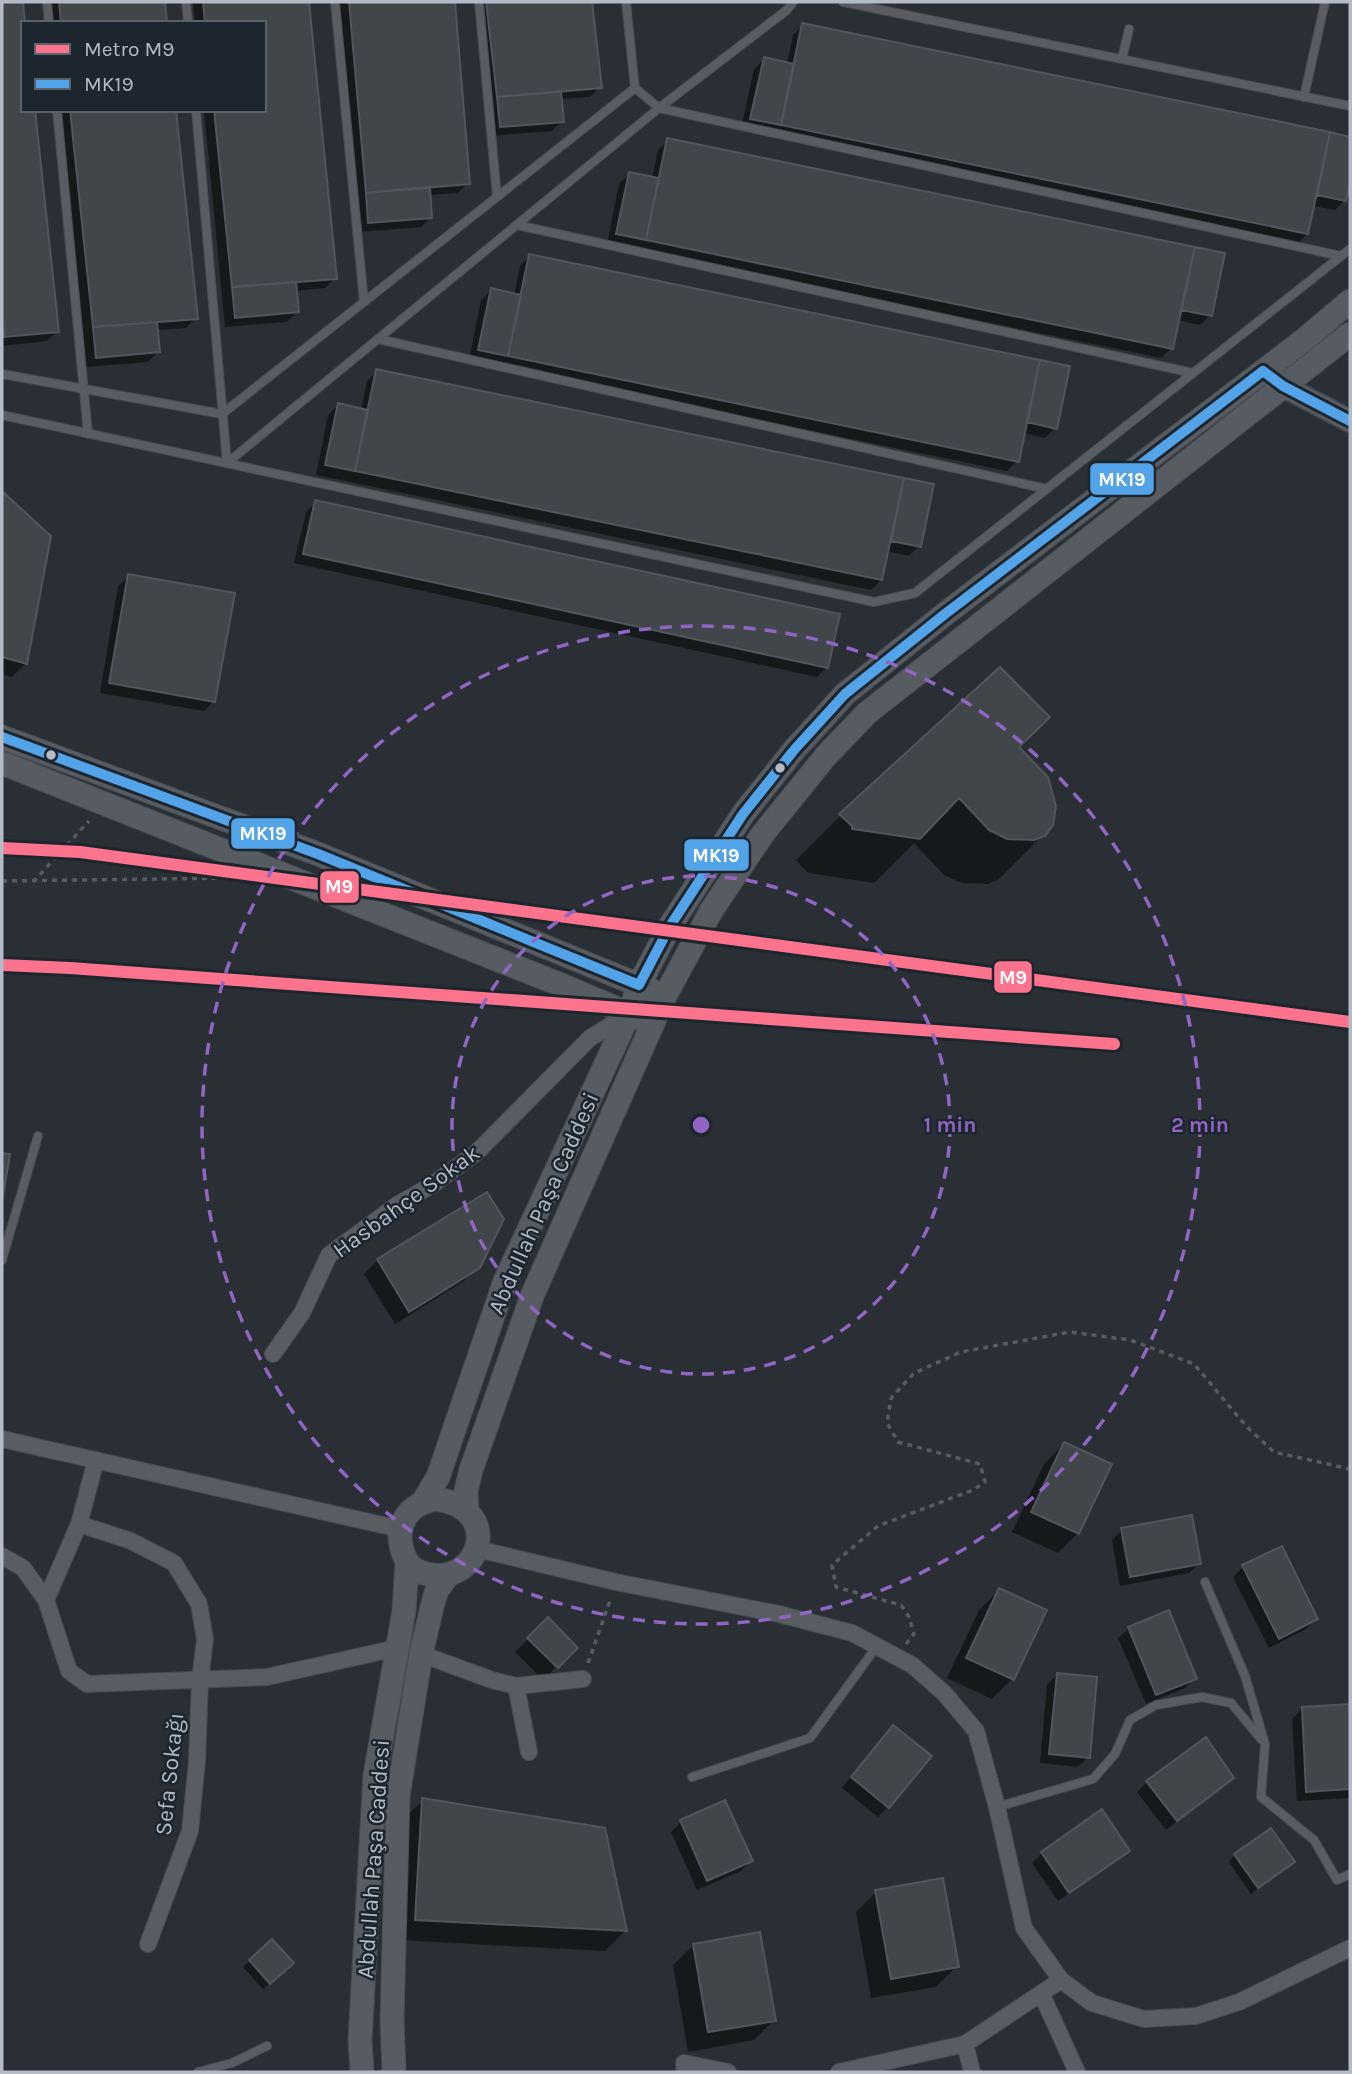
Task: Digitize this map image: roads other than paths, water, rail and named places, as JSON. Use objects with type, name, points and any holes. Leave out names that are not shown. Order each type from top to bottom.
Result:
[{"type":"main road","points":[[639,985],[670,926],[743,814],[794,750],[845,694],[1350,301]]},
{"type":"main road","points":[[2,763],[653,1024],[665,996],[711,911],[762,835],[825,757],[867,713],[1350,334]]},
{"type":"main road","points":[[2,737],[318,854],[665,996]]},
{"type":"main road","name":"Abdullah Paşa Caddesi","points":[[423,1502],[438,1477],[505,1281],[629,1014],[639,985]]},
{"type":"main road","name":"Abdullah Paşa Caddesi","points":[[467,1510],[466,1491],[471,1470],[532,1296],[653,1024]]},
{"type":"main road","points":[[445,1500],[467,1510],[476,1527],[477,1549],[469,1563],[449,1574],[424,1574],[407,1564],[400,1540],[400,1529],[408,1514],[423,1502],[445,1500]]},
{"type":"main road","name":"Abdullah Paşa Caddesi","points":[[362,2072],[360,2040],[375,1775],[404,1611],[407,1564]]},
{"type":"main road","name":"Abdullah Paşa Caddesi","points":[[394,2072],[392,2019],[398,1796],[421,1654],[437,1590],[449,1574]]},
{"type":"street","points":[[1264,370],[1283,386],[1350,421]]},
{"type":"street","name":"Hasbahçe Sokak","points":[[273,1354],[302,1313],[329,1255],[475,1153],[590,1038],[629,1014]]},
{"type":"street","points":[[2,1439],[400,1529]]},
{"type":"street","points":[[46,1600],[79,1524],[96,1460]]},
{"type":"street","name":"Sefa Sokağı","points":[[79,1524],[131,1541],[174,1563],[199,1604],[205,1639],[190,1831],[148,1944]]},
{"type":"street","points":[[477,1549],[616,1582],[779,1614],[852,1633],[912,1664],[944,1693],[976,1731],[998,1807],[1024,1928],[1061,1980],[1092,2003],[1144,2019],[1196,2016],[1239,2001],[1350,1948]]},
{"type":"street","points":[[2,1556],[23,1568],[46,1600],[69,1671],[87,1684],[267,1677],[397,1648]]},
{"type":"street","points":[[421,1654],[516,1686],[583,1679]]},
{"type":"street","points":[[516,1686],[529,1752]]},
{"type":"street","points":[[839,2072],[872,2068],[965,2044],[1061,1980]]},
{"type":"street","points":[[1041,1993],[1077,2072]]},
{"type":"street","points":[[965,2044],[972,2072]]},
{"type":"street","points":[[685,2072],[684,2063],[728,2072]]},
{"type":"lane","points":[[47,2],[49,21]]},
{"type":"lane","points":[[186,2],[188,21]]},
{"type":"lane","points":[[335,2],[364,302]]},
{"type":"lane","points":[[479,2],[497,197]]},
{"type":"lane","points":[[625,2],[635,88],[659,108],[1341,256]]},
{"type":"lane","points":[[227,463],[659,108],[787,10],[793,2]]},
{"type":"lane","points":[[848,2],[1350,106]]},
{"type":"lane","points":[[1304,97],[1325,2]]},
{"type":"lane","points":[[1122,59],[1129,29]]},
{"type":"lane","points":[[2,374],[222,414],[635,88]]},
{"type":"lane","points":[[57,112],[89,434]]},
{"type":"lane","points":[[196,112],[227,463]]},
{"type":"lane","points":[[517,225],[1193,373]]},
{"type":"lane","points":[[2,415],[874,601],[915,593],[1350,249]]},
{"type":"lane","points":[[378,339],[1047,489]]},
{"type":"lane","points":[[2,1260],[37,1136]]},
{"type":"lane","points":[[1205,1581],[1245,1676],[1265,1744],[1261,1797],[1314,1840],[1337,1880],[1350,1874]]},
{"type":"lane","points":[[692,1777],[810,1738],[877,1646]]},
{"type":"lane","points":[[998,1807],[1093,1779],[1115,1754],[1130,1720],[1156,1705],[1202,1697],[1231,1703],[1265,1744]]},
{"type":"lane","points":[[198,2072],[232,2063],[267,2046]]},
{"type":"metro line","name":"M9","points":[[2,848],[80,852],[1350,1022]]},
{"type":"metro line","name":"M9","points":[[2,965],[1114,1044]]}]
